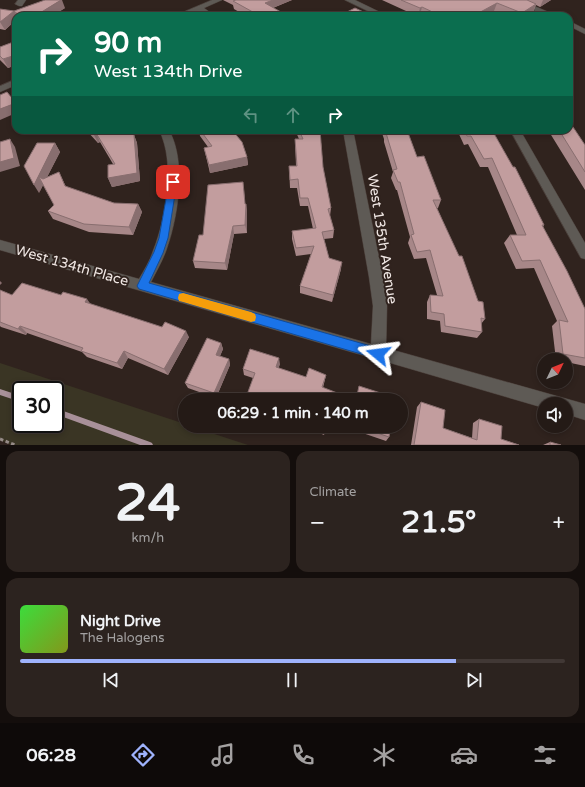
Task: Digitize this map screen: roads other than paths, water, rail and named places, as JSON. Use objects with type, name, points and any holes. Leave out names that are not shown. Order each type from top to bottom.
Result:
[{"type":"street","points":[[188,12],[218,0]]},
{"type":"street","points":[[349,0],[375,12]]},
{"type":"street","points":[[513,0],[544,12]]},
{"type":"street","points":[[198,8],[204,12]]},
{"type":"street","points":[[573,25],[585,32]]},
{"type":"street","points":[[0,89],[12,84]]},
{"type":"street","points":[[142,286],[159,253],[164,238],[171,199],[173,182],[172,152],[165,134]]},
{"type":"street","name":"West 135th Avenue","points":[[349,134],[376,277],[380,306],[378,354]]},
{"type":"street","points":[[517,134],[585,254]]},
{"type":"street","name":"West 134th Place","points":[[0,245],[378,354],[537,398]]},
{"type":"street","points":[[573,408],[585,412]]},
{"type":"waterway","points":[[0,392],[12,396]]},
{"type":"waterway","points":[[64,414],[150,445]]}]
